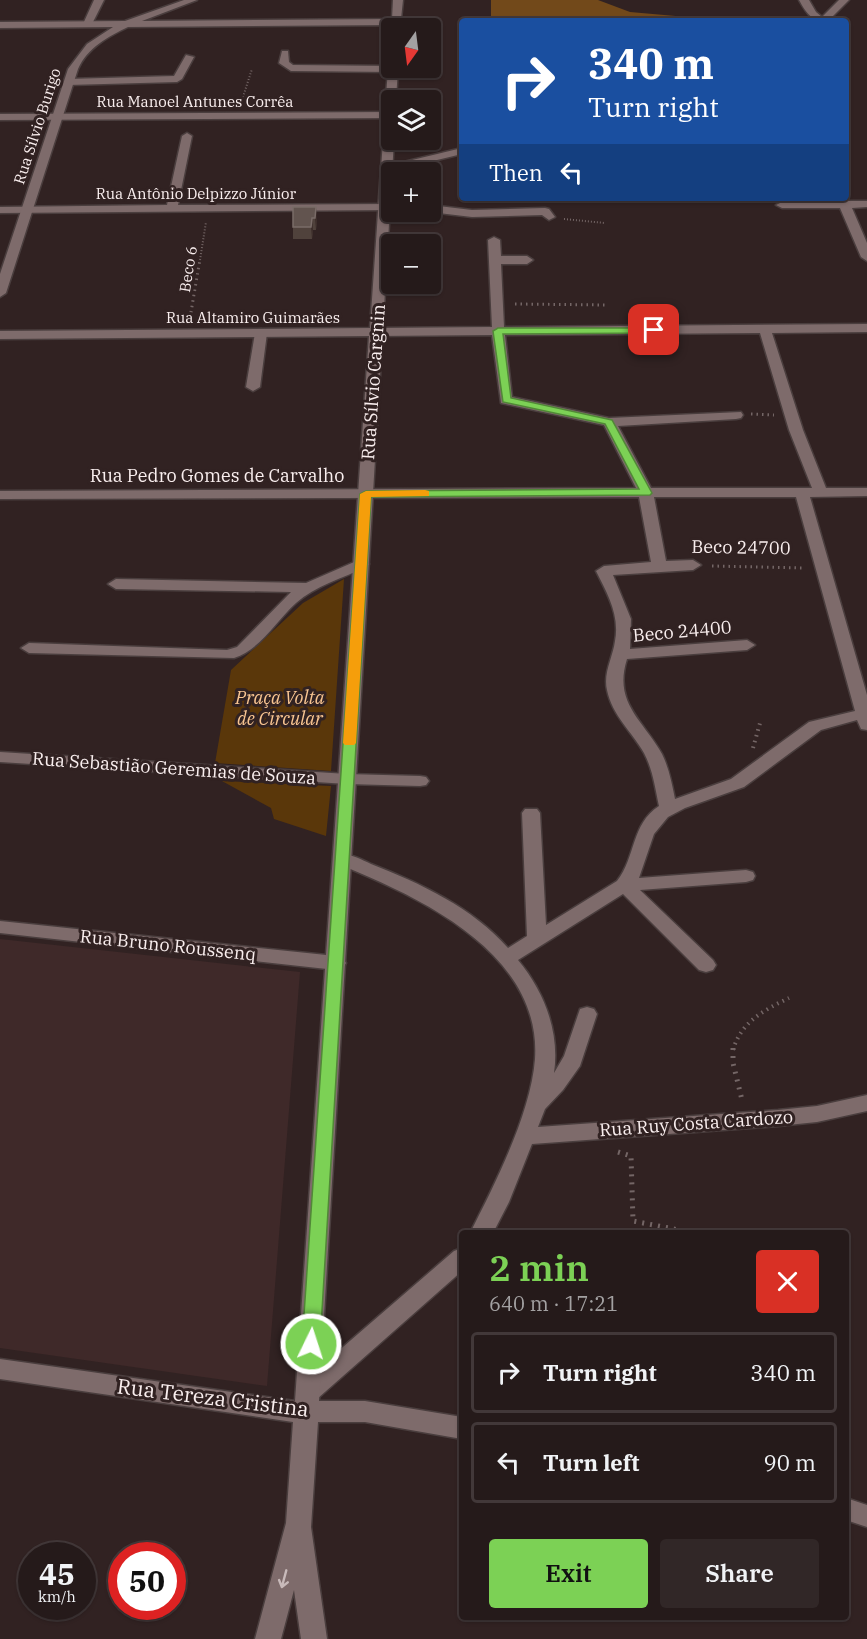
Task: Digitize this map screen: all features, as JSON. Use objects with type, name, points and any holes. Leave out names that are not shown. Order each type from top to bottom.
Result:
[{"type":"street","points":[[88,24],[99,0]]},
{"type":"street","name":"Rua Sílvio Burigo","points":[[0,293],[74,67],[87,50],[105,36],[192,0]]},
{"type":"street","points":[[397,18],[398,0]]},
{"type":"street","points":[[804,0],[812,14],[818,18]]},
{"type":"street","points":[[826,18],[844,0]]},
{"type":"street","points":[[0,25],[381,25]]},
{"type":"street","points":[[285,53],[284,63],[291,68],[381,68]]},
{"type":"street","points":[[68,82],[177,79],[189,57]]},
{"type":"street","name":"Rua Manoel Antunes Corrêa","points":[[0,117],[381,115]]},
{"type":"street","points":[[172,208],[187,136]]},
{"type":"street","points":[[417,162],[459,152]]},
{"type":"street","points":[[843,201],[867,257]]},
{"type":"street","points":[[782,205],[843,201],[867,204]]},
{"type":"street","name":"Rua Antônio Delpizzo Júnior","points":[[0,210],[381,207]]},
{"type":"street","points":[[441,210],[547,214]]},
{"type":"street","name":"Rua Sílvio Cargnin","points":[[314,1639],[299,1523],[376,332],[387,222]]},
{"type":"street","points":[[494,240],[498,331],[506,400],[609,422],[736,415]]},
{"type":"street","points":[[495,260],[526,260]]},
{"type":"street","name":"Rua Altamiro Guimarães","points":[[0,336],[867,328]]},
{"type":"street","points":[[765,329],[792,416],[821,492]]},
{"type":"street","points":[[253,387],[261,333]]},
{"type":"street","points":[[609,422],[646,493],[659,566]]},
{"type":"street","points":[[508,957],[624,885],[636,869],[650,825],[668,808],[728,788],[750,776],[815,726],[829,721],[866,719],[802,492]]},
{"type":"street","name":"Rua Pedro Gomes de Carvalho","points":[[0,495],[867,492]]},
{"type":"street","points":[[29,648],[228,655],[237,653],[243,650],[286,604],[308,588],[361,564]]},
{"type":"street","name":"Beco 24700","points":[[621,655],[624,636],[622,612],[604,571],[693,565]]},
{"type":"street","points":[[116,584],[308,588]]},
{"type":"street","name":"Beco 24400","points":[[621,655],[747,645]]},
{"type":"street","points":[[621,655],[614,674],[614,687],[618,701],[653,754],[668,808]]},
{"type":"street","name":"Rua Sebastião Geremias de Souza","points":[[0,757],[347,779],[420,781]]},
{"type":"street","points":[[531,813],[537,939]]},
{"type":"street","points":[[343,859],[387,876],[419,892],[481,933],[508,957],[529,989],[539,1017],[545,1046],[543,1071],[524,1136],[497,1202],[483,1230]]},
{"type":"street","points":[[624,885],[746,876]]},
{"type":"street","points":[[624,885],[706,965]]},
{"type":"street","name":"Rua Bruno Roussenq","points":[[0,927],[336,963]]},
{"type":"street","points":[[534,1106],[559,1084],[570,1068],[577,1052],[587,1014]]},
{"type":"street","name":"Rua Ruy Costa Cardozo","points":[[524,1136],[817,1114],[867,1103]]},
{"type":"street","points":[[307,1402],[459,1260]]},
{"type":"street","name":"Rua Tereza Cristina","points":[[0,1369],[307,1402],[332,1409],[364,1411],[459,1427]]},
{"type":"street","points":[[849,1510],[867,1516]]},
{"type":"street","name":"Rua Sílvio Cargnin","points":[[268,1639],[299,1523]]},
{"type":"path","points":[[239,116],[245,85],[252,69]]},
{"type":"path","name":"Beco 6","points":[[188,334],[208,208]]},
{"type":"path","points":[[547,214],[605,223]]},
{"type":"path","points":[[497,303],[607,305]]},
{"type":"path","points":[[736,415],[792,416]]},
{"type":"path","name":"Beco 24700","points":[[693,565],[823,568]]},
{"type":"path","points":[[750,1120],[734,1074],[733,1046],[739,1033],[754,1016],[789,998]]},
{"type":"path","points":[[609,1150],[631,1156],[633,1221],[679,1230]]},
{"type":"shaded area","points":[[491,0],[598,0],[630,12],[699,18],[491,18]]},
{"type":"shaded area","points":[[0,939],[300,972],[267,1386],[0,1348]]},
{"type":"green space","name":"Praça Volta de Circular","points":[[344,579],[331,771],[215,763],[231,670],[303,603]]},
{"type":"green space","points":[[222,781],[331,786],[326,836],[274,819],[271,808]]},
{"type":"building","points":[[293,207],[316,207],[311,227],[293,227]]},
{"type":"slow traffic","points":[[350,743],[366,494],[425,494]]},
{"type":"route","points":[[311,1344],[366,494],[646,493],[609,422],[506,400],[498,331],[654,330]]}]
